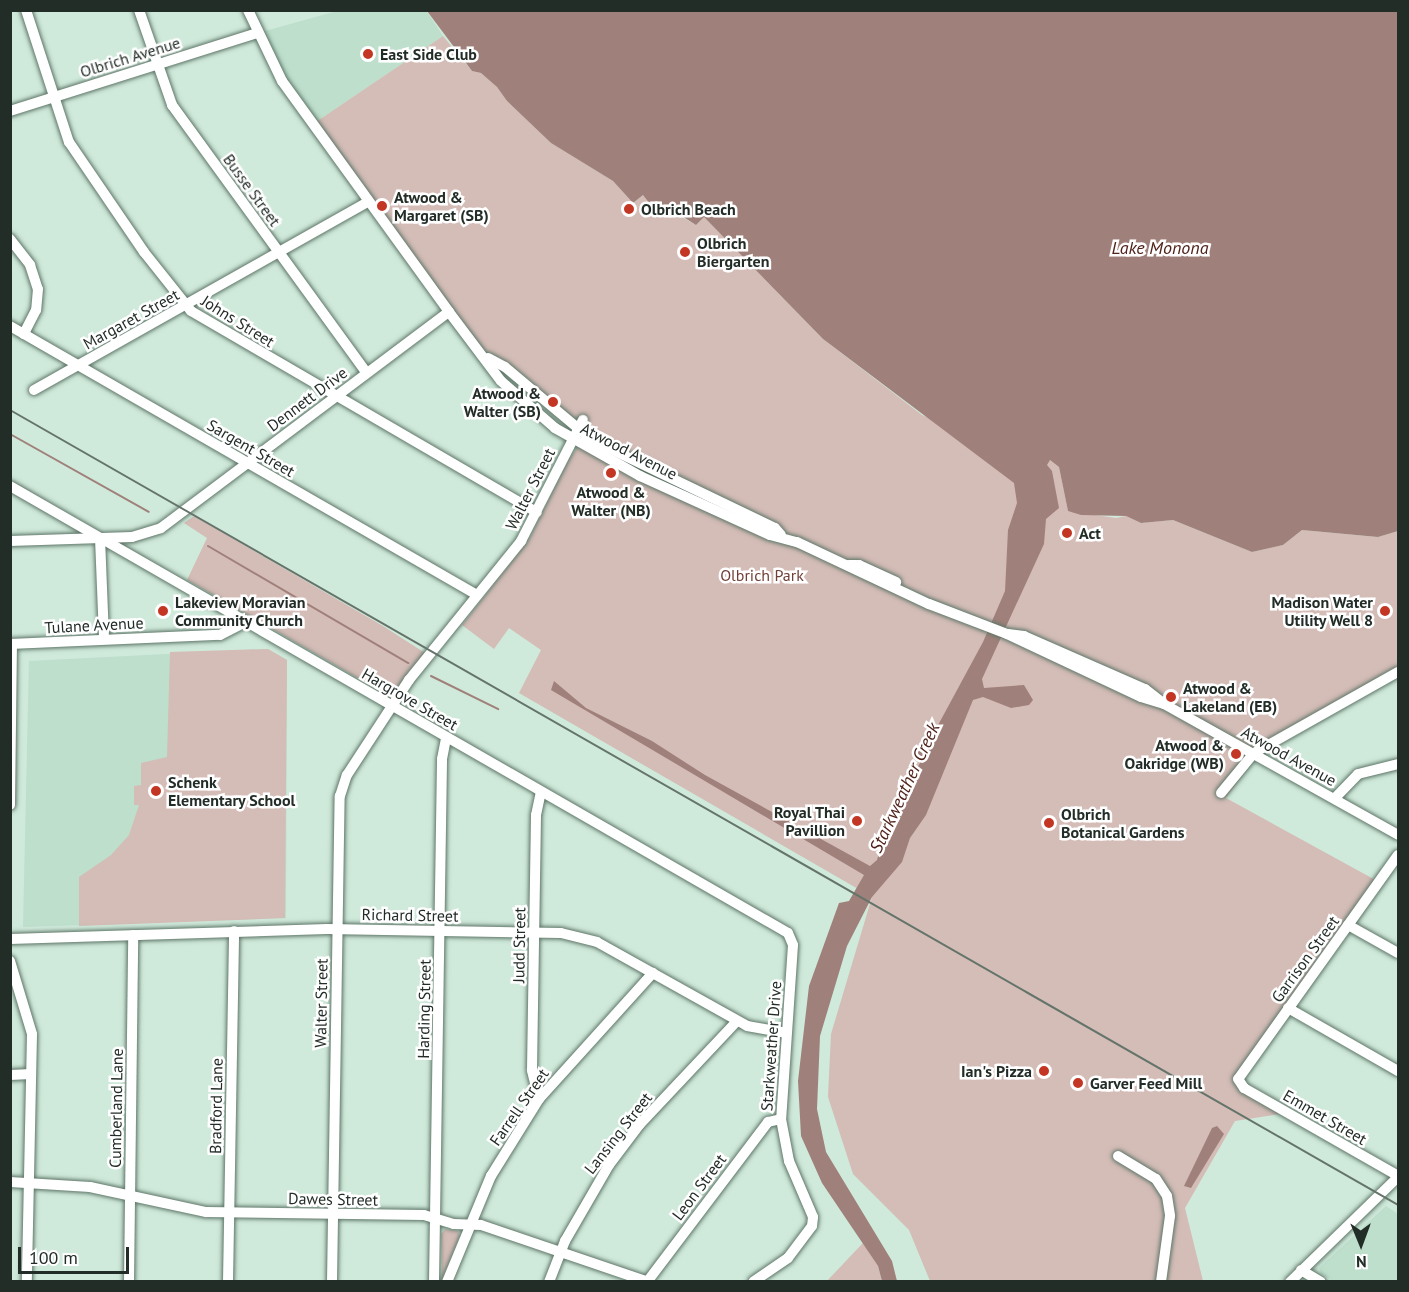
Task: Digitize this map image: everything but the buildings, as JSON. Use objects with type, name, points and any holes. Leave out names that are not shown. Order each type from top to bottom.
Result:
[{"type":"street","name":"Johns Street","points":[[26,10],[63,126],[83,165],[186,305],[198,316],[537,512]]},
{"type":"street","name":"Busse Street","points":[[140,10],[172,105],[367,373]]},
{"type":"street","name":"Atwood Avenue","points":[[248,10],[282,81],[448,312],[487,358],[505,367],[574,435],[775,528],[781,535],[849,565],[866,577],[1007,634],[1130,692],[1164,704],[1398,835]]},
{"type":"street","name":"Olbrich Avenue","points":[[10,111],[258,33]]},
{"type":"street","name":"Margaret Street","points":[[34,390],[368,202]]},
{"type":"street","points":[[10,239],[30,265],[38,289],[36,310],[24,334]]},
{"type":"street","name":"Dennett Drive","points":[[10,541],[132,537],[161,528],[448,312]]},
{"type":"street","name":"Sargent Street","points":[[10,326],[477,595]]},
{"type":"street","name":"Walter Street","points":[[332,1281],[339,800],[347,775],[391,705],[514,550],[537,512],[583,420]]},
{"type":"street","name":"Hargrove Street","points":[[10,486],[788,933],[792,939]]},
{"type":"street","points":[[100,538],[104,639]]},
{"type":"street","name":"Tulane Avenue","points":[[11,644],[220,635],[247,621]]},
{"type":"street","points":[[10,805],[11,644]]},
{"type":"street","points":[[1221,794],[1254,753],[1398,672]]},
{"type":"street","name":"Harding Street","points":[[434,1281],[442,759],[446,738]]},
{"type":"street","points":[[1335,798],[1358,774],[1398,764]]},
{"type":"street","name":"Judd Street","points":[[539,1099],[532,1070],[536,815],[540,792]]},
{"type":"street","name":"Garrison Street","points":[[1239,1082],[1241,1072],[1398,855]]},
{"type":"street","points":[[1348,925],[1398,953]]},
{"type":"street","name":"Richard Street","points":[[10,939],[337,929],[535,932],[592,940],[737,1021],[785,1033]]},
{"type":"street","name":"Bradford Lane","points":[[228,1281],[234,931]]},
{"type":"street","name":"Cumberland Lane","points":[[129,1281],[133,935]]},
{"type":"street","name":"Starkweather Drive","points":[[753,1281],[788,1258],[806,1237],[813,1221],[789,1161],[781,1119],[792,939]]},
{"type":"street","points":[[11,964],[32,1034],[27,1281]]},
{"type":"street","name":"Farrell Street","points":[[447,1281],[491,1176],[539,1099],[653,973]]},
{"type":"street","points":[[1288,1008],[1398,1071]]},
{"type":"street","name":"Lansing Street","points":[[549,1281],[560,1251],[597,1183],[625,1144],[737,1021]]},
{"type":"street","points":[[10,1074],[31,1074]]},
{"type":"street","name":"Emmet Street","points":[[1239,1082],[1398,1177]]},
{"type":"street","name":"Leon Street","points":[[648,1281],[768,1122],[781,1119]]},
{"type":"street","points":[[1119,1156],[1156,1179],[1167,1196],[1170,1216],[1161,1281]]},
{"type":"street","points":[[1290,1281],[1398,1177]]},
{"type":"street","name":"Dawes Street","points":[[10,1182],[90,1187],[169,1207],[229,1213],[424,1215],[435,1219],[470,1224],[648,1281]]},
{"type":"street","points":[[1301,1270],[1321,1281]]},
{"type":"shaded area","points":[[426,10],[443,36],[313,124],[258,33],[337,11]]},
{"type":"shaded area","name":"Schenk Elementary School","points":[[268,649],[287,660],[286,918],[23,927],[29,661]]},
{"type":"shaded area","points":[[1386,1206],[1398,1214],[1398,1281],[1333,1281],[1321,1273],[1319,1268]]},
{"type":"green space","name":"Olbrich Park","points":[[443,36],[472,71],[481,73],[497,87],[507,101],[551,143],[613,181],[633,203],[643,195],[696,225],[704,217],[823,339],[922,415],[1046,465],[1050,460],[1059,467],[1068,511],[1116,518],[1126,516],[1141,523],[1173,520],[1252,552],[1283,545],[1302,530],[1378,537],[1398,531],[1398,672],[1254,753],[1252,762],[1226,798],[1379,882],[1238,1079],[1287,1113],[1235,1121],[1185,1208],[1203,1281],[930,1281],[909,1230],[853,1174],[828,1097],[831,1034],[872,897],[519,693],[541,650],[509,628],[494,649],[462,625],[529,539],[568,461],[587,432],[487,358],[313,124]]},
{"type":"green space","points":[[194,516],[425,653],[393,693],[385,694],[187,580],[207,538],[184,523]]},
{"type":"green space","points":[[268,649],[287,660],[285,918],[79,926],[79,877],[111,855],[129,835],[139,805],[134,805],[134,786],[141,785],[141,763],[167,757],[170,652]]},
{"type":"green space","points":[[445,1229],[458,1231],[460,1236],[442,1279],[441,1234]]},
{"type":"green space","points":[[863,1243],[878,1266],[882,1281],[826,1282]]},
{"type":"water","name":"Lake Monona","points":[[427,11],[1398,11],[1398,531],[1378,537],[1302,530],[1283,545],[1252,552],[1173,520],[1141,523],[1126,516],[1081,515],[1068,511],[1059,467],[1050,460],[1047,465],[1052,471],[1059,508],[1046,519],[1044,544],[982,679],[984,688],[1024,685],[1033,700],[1029,705],[1011,708],[983,697],[973,700],[926,815],[910,838],[902,862],[872,897],[847,946],[820,1036],[817,1109],[826,1152],[892,1261],[897,1281],[882,1281],[878,1266],[822,1183],[801,1136],[798,1081],[809,986],[839,903],[849,901],[864,875],[551,690],[554,681],[586,708],[652,741],[705,775],[870,866],[877,860],[889,820],[921,761],[916,756],[927,730],[937,727],[983,642],[1005,591],[1008,530],[1017,503],[1014,483],[823,339],[704,217],[696,225],[674,211],[658,214],[643,195],[633,203],[613,181],[551,143],[507,101],[497,87],[481,73],[472,71]]},
{"type":"water","points":[[1217,1126],[1224,1134],[1191,1188],[1184,1186],[1212,1128]]},
{"type":"waterway","points":[[10,434],[149,512]]},
{"type":"waterway","points":[[208,546],[408,663]]},
{"type":"waterway","points":[[431,676],[498,709]]},
{"type":"railway","points":[[10,410],[1398,1205]]},
{"type":"place","name":"East Side Club","points":[[368,54]]},
{"type":"place","name":"Atwood & Margaret (SB)","points":[[382,206]]},
{"type":"place","name":"Olbrich Beach","points":[[629,209]]},
{"type":"place","name":"Olbrich Biergarten","points":[[685,252]]},
{"type":"place","name":"Atwood & Walter (SB)","points":[[553,402]]},
{"type":"place","name":"Atwood & Walter (NB)","points":[[611,473]]},
{"type":"place","name":"Act","points":[[1067,533]]},
{"type":"place","name":"Lakeview Moravian Community Church","points":[[163,611]]},
{"type":"place","name":"Madison Water Utility Well 8","points":[[1385,611]]},
{"type":"place","name":"Atwood & Lakeland (EB)","points":[[1171,697]]},
{"type":"place","name":"Atwood & Oakridge (WB)","points":[[1236,754]]},
{"type":"place","name":"Schenk Elementary School","points":[[156,791]]},
{"type":"place","name":"Royal Thai Pavillion","points":[[857,821]]},
{"type":"place","name":"Olbrich Botanical Gardens","points":[[1049,823]]},
{"type":"place","name":"Ian's Pizza","points":[[1044,1071]]},
{"type":"place","name":"Garver Feed Mill","points":[[1078,1083]]},
{"type":"water label","name":"Starkweather Creek","points":[[905,788]]}]
